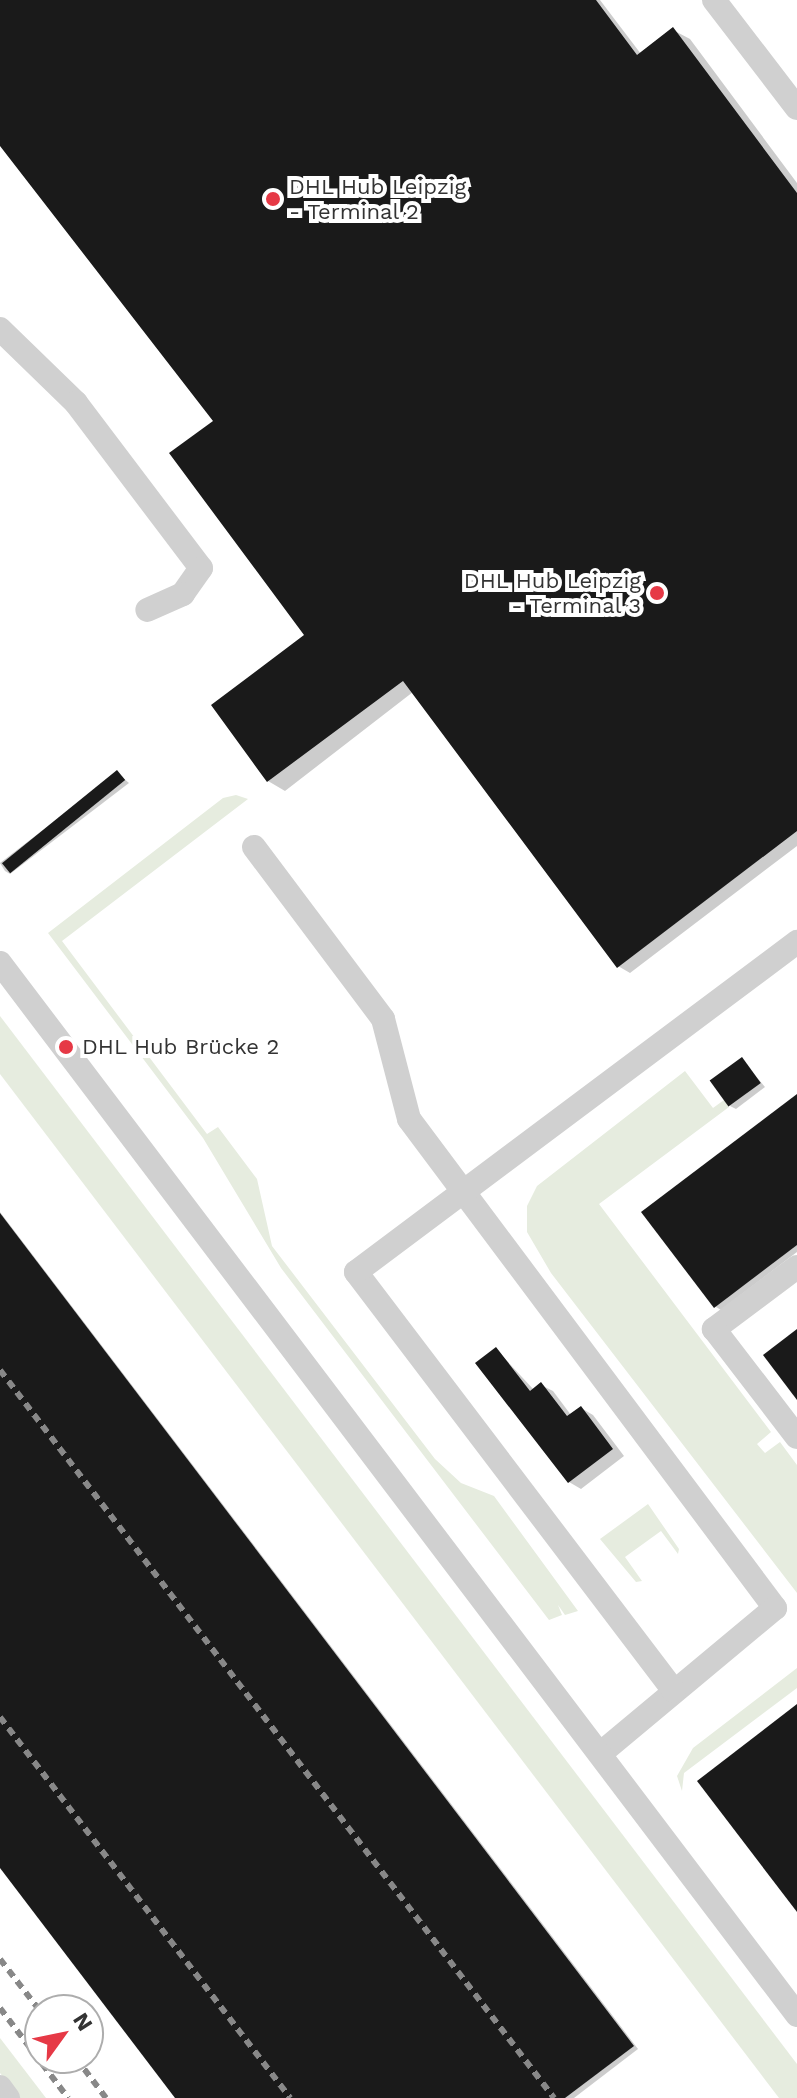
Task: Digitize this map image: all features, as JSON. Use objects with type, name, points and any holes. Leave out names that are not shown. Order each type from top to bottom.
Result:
[{"type":"lane","points":[[714,0],[797,108]]},
{"type":"lane","points":[[3,333],[76,403],[201,568],[183,594],[147,610]]},
{"type":"lane","points":[[254,847],[383,1019],[409,1119],[775,1608],[601,1753]]},
{"type":"lane","points":[[674,1691],[356,1272],[797,942]]},
{"type":"lane","points":[[0,963],[797,2015]]},
{"type":"lane","points":[[796,1269],[714,1329],[797,1437]]},
{"type":"lane","points":[[0,2087],[8,2098]]},
{"type":"shaded area","points":[[236,795],[248,799],[62,941],[207,1134],[218,1127],[257,1179],[272,1246],[435,1459],[461,1483],[494,1496],[578,1611],[565,1615],[558,1605],[562,1615],[549,1620],[281,1268],[203,1138],[48,933],[223,798]]},
{"type":"shaded area","points":[[0,1016],[797,2064],[797,2098],[779,2098],[0,1074]]},
{"type":"shaded area","points":[[685,1071],[713,1108],[724,1100],[729,1107],[599,1204],[771,1432],[757,1444],[765,1453],[780,1442],[797,1465],[797,1593],[551,1273],[527,1232],[527,1206],[537,1186]]},
{"type":"shaded area","points":[[648,1504],[679,1549],[678,1554],[661,1531],[625,1557],[642,1581],[636,1582],[600,1539]]},
{"type":"shaded area","points":[[797,1668],[797,1688],[684,1773],[682,1791],[677,1776],[693,1748]]},
{"type":"shaded area","points":[[0,2038],[24,2069],[24,2074],[28,2074],[46,2098],[19,2098],[0,2073]]},
{"type":"building","points":[[0,0],[596,0],[637,55],[673,27],[797,193],[797,831],[617,968],[403,681],[267,782],[211,705],[304,635],[169,453],[213,421],[0,146]]},
{"type":"building","points":[[117,770],[125,780],[10,873],[2,863]]},
{"type":"building","points":[[742,1057],[761,1083],[728,1106],[710,1081]]},
{"type":"building","points":[[797,1094],[797,1245],[714,1308],[641,1212]]},
{"type":"building","points":[[0,1213],[634,2046],[565,2098],[175,2098],[104,2005],[104,1994],[96,1994],[0,1868]]},
{"type":"building","points":[[797,1329],[797,1400],[763,1355]]},
{"type":"building","points":[[496,1347],[530,1391],[541,1382],[567,1416],[581,1406],[613,1449],[568,1483],[475,1363]]},
{"type":"building","points":[[797,1704],[797,1912],[697,1781]]},
{"type":"railway","points":[[0,1370],[554,2098]]},
{"type":"railway","points":[[0,1717],[290,2098]]},
{"type":"railway","points":[[0,1959],[27,1994]]},
{"type":"railway","points":[[0,2008],[68,2098]]},
{"type":"railway","points":[[88,2074],[106,2098]]},
{"type":"place","name":"DHL Hub Leipzig - Terminal 2","points":[[273,199]]},
{"type":"place","name":"DHL Hub Leipzig - Terminal 3","points":[[657,593]]},
{"type":"place","name":"DHL Hub Brücke 2","points":[[66,1047]]}]
